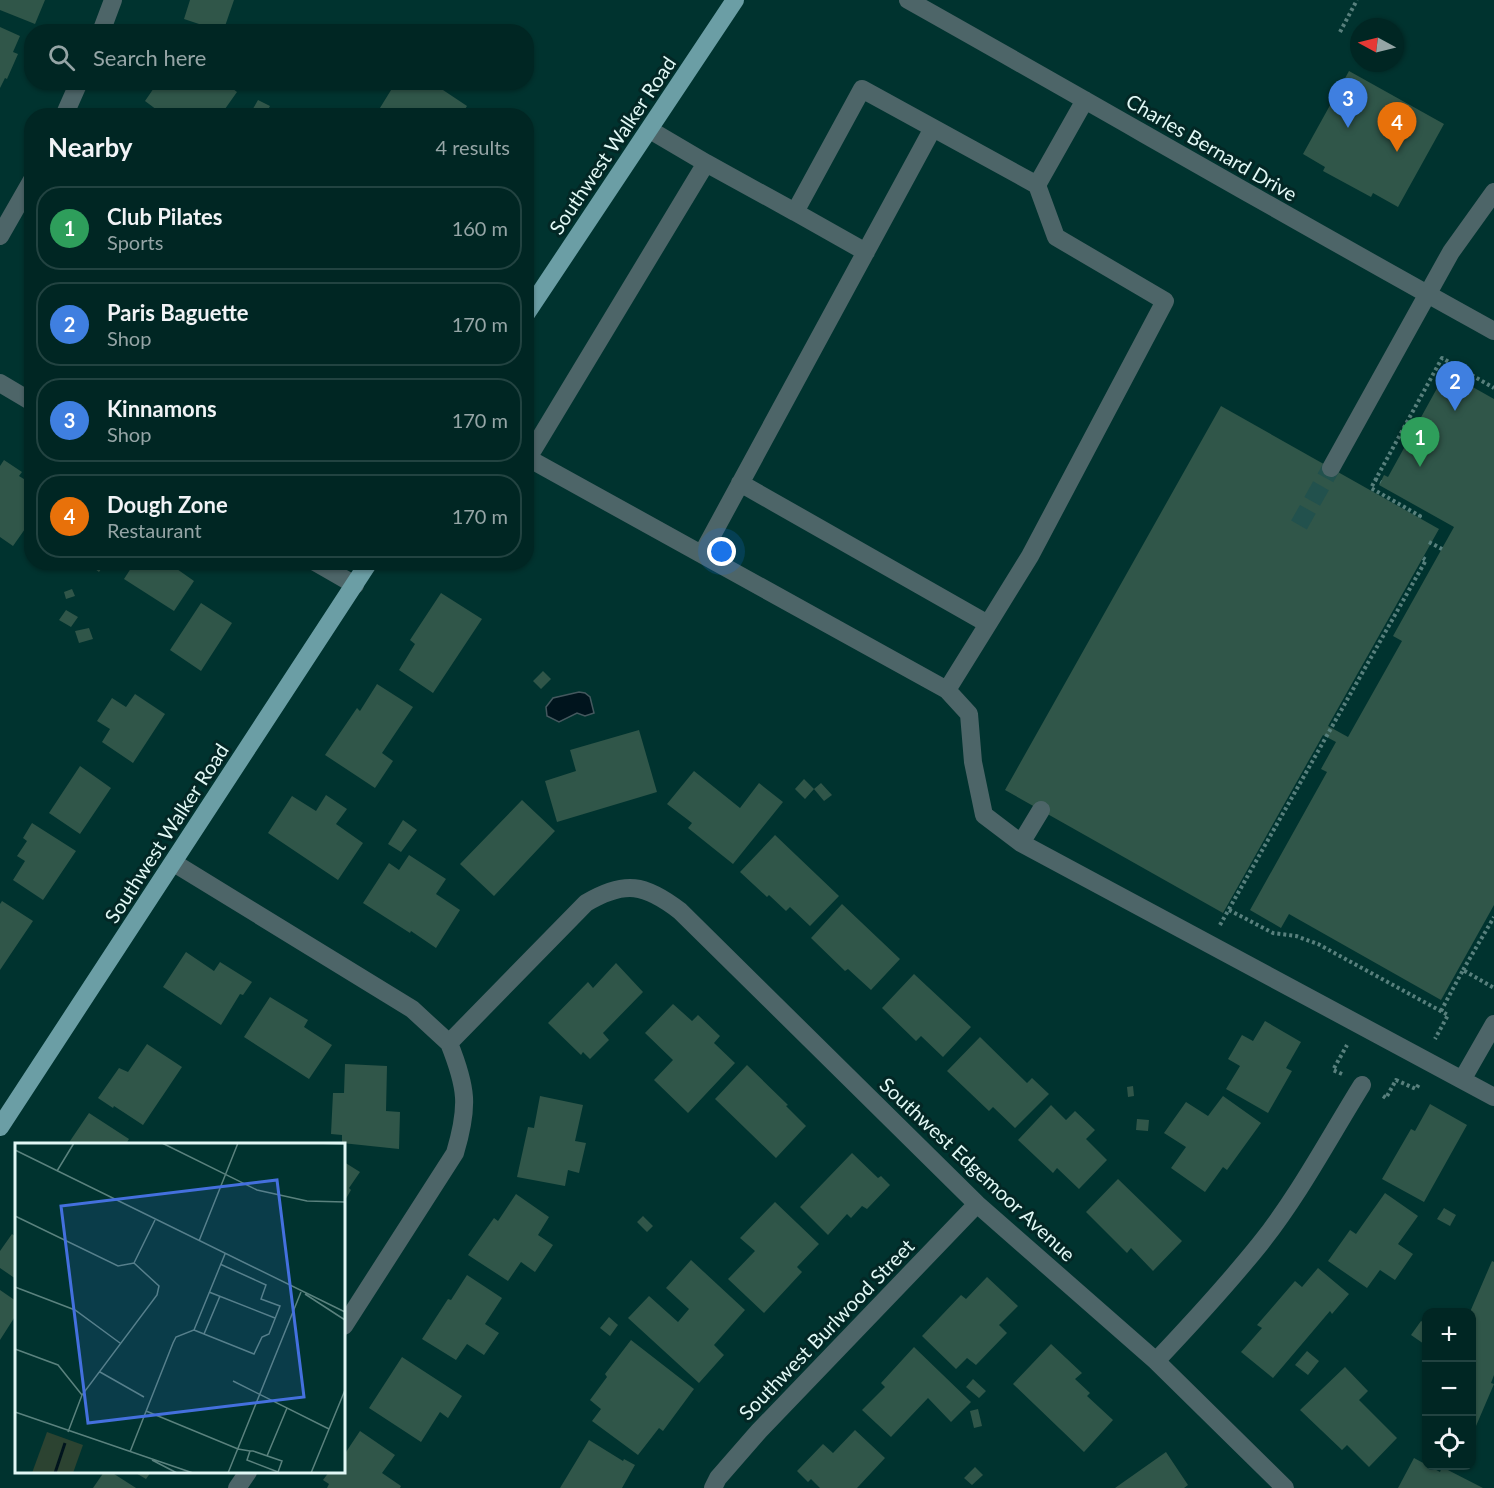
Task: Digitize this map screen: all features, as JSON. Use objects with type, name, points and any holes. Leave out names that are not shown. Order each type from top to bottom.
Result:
[{"type":"main road","name":"Southwest Walker Road","points":[[534,302],[735,0]]},
{"type":"main road","name":"Southwest Walker Road","points":[[0,1127],[364,570]]},
{"type":"street","points":[[104,24],[113,0]]},
{"type":"street","name":"Charles Bernard Drive","points":[[908,0],[1229,184],[1494,331]]},
{"type":"street","points":[[795,212],[862,89],[1037,185],[1056,237],[1165,301],[1029,556],[948,690]]},
{"type":"street","points":[[68,108],[75,90]]},
{"type":"street","points":[[1037,185],[1085,100]]},
{"type":"street","points":[[702,552],[933,128]]},
{"type":"street","points":[[650,130],[866,252]]},
{"type":"street","points":[[534,446],[706,163]]},
{"type":"street","points":[[1331,468],[1451,252],[1494,192]]},
{"type":"street","points":[[0,236],[24,194]]},
{"type":"street","points":[[0,383],[24,397]]},
{"type":"street","points":[[534,461],[948,690],[969,714],[973,762],[984,815],[1021,843],[1494,1097]]},
{"type":"street","points":[[740,483],[988,624]]},
{"type":"street","points":[[329,570],[355,585]]},
{"type":"street","points":[[1021,843],[1041,810]]},
{"type":"street","points":[[174,863],[412,1010],[449,1043],[461,1073],[465,1099],[464,1124],[455,1153],[345,1324]]},
{"type":"street","name":"Southwest Edgemoor Avenue","points":[[449,1043],[586,903],[599,895],[621,888],[639,888],[662,897],[680,911],[977,1204],[1156,1361],[1285,1488]]},
{"type":"street","points":[[1462,1080],[1494,1024]]},
{"type":"street","points":[[1156,1361],[1210,1303],[1261,1242],[1293,1197],[1362,1085]]},
{"type":"street","name":"Southwest Burlwood Street","points":[[713,1488],[718,1478],[759,1431],[977,1204]]},
{"type":"street","points":[[237,1488],[247,1473]]},
{"type":"path","points":[[1340,32],[1357,0]]},
{"type":"path","points":[[1419,517],[1371,488],[1442,358],[1494,388]]},
{"type":"path","points":[[1375,479],[1380,482]]},
{"type":"path","points":[[1429,542],[1442,549]]},
{"type":"path","points":[[1229,910],[1426,560],[1423,558]]},
{"type":"path","points":[[1441,1011],[1494,917]]},
{"type":"path","points":[[1463,970],[1494,988]]},
{"type":"path","points":[[1396,1080],[1416,1089]]},
{"type":"water","points":[[579,692],[590,697],[594,713],[585,716],[577,713],[559,722],[547,716],[546,707],[553,698]]},
{"type":"building","points":[[0,0],[45,0],[35,24],[0,10]]},
{"type":"building","points":[[190,0],[234,0],[226,24],[199,24],[184,19]]},
{"type":"building","points":[[0,27],[20,36],[13,52],[18,54],[7,79],[5,78],[0,88]]},
{"type":"building","points":[[1349,71],[1444,124],[1398,207],[1373,193],[1371,197],[1323,171],[1325,167],[1303,154]]},
{"type":"building","points":[[153,90],[234,90],[237,92],[226,108],[154,108],[145,101]]},
{"type":"building","points":[[391,90],[443,90],[467,106],[466,108],[380,108]]},
{"type":"building","points":[[258,100],[270,106],[269,108],[253,108]]},
{"type":"building","points":[[1446,372],[1494,399],[1494,905],[1441,1000],[1289,914],[1281,928],[1250,910],[1327,772],[1321,769],[1336,742],[1323,735],[1223,913],[1005,790],[1221,406],[1439,529],[1328,726],[1348,737],[1402,641],[1393,636],[1454,527],[1379,485],[1384,475],[1388,477]]},
{"type":"building","points":[[4,460],[22,472],[19,476],[24,479],[24,530],[13,546],[0,537],[0,466]]},
{"type":"building","points":[[130,570],[178,570],[194,581],[174,611],[124,579]]},
{"type":"building","points":[[72,589],[75,596],[66,599],[64,592]]},
{"type":"building","points":[[441,593],[482,619],[433,693],[399,670],[415,644],[410,640]]},
{"type":"building","points":[[201,603],[232,623],[201,671],[170,650]]},
{"type":"building","points":[[66,610],[78,617],[71,627],[59,620]]},
{"type":"building","points":[[89,628],[93,639],[79,643],[75,631]]},
{"type":"building","points":[[543,671],[551,679],[541,689],[533,681]]},
{"type":"building","points":[[377,684],[413,707],[382,753],[393,761],[375,788],[325,755],[357,708],[360,711]]},
{"type":"building","points":[[135,694],[165,714],[133,763],[102,742],[110,729],[97,721],[112,698],[126,707]]},
{"type":"building","points":[[639,730],[657,792],[557,822],[545,781],[576,771],[570,750]]},
{"type":"building","points":[[80,766],[111,788],[80,834],[49,813]]},
{"type":"building","points":[[694,771],[740,808],[759,783],[783,802],[733,864],[688,828],[692,823],[667,804]]},
{"type":"building","points":[[804,779],[814,789],[805,799],[795,789]]},
{"type":"building","points":[[821,783],[832,795],[824,801],[814,789]]},
{"type":"building","points":[[326,795],[347,809],[336,824],[363,843],[338,880],[268,833],[292,796],[316,811]]},
{"type":"building","points":[[522,800],[555,831],[494,896],[460,864]]},
{"type":"building","points":[[403,820],[417,830],[401,852],[388,844]]},
{"type":"building","points":[[32,823],[76,851],[43,900],[13,880],[25,861],[17,856],[27,841],[23,838]]},
{"type":"building","points":[[775,835],[839,896],[810,926],[790,907],[786,911],[769,895],[767,897],[740,872]]},
{"type":"building","points":[[409,855],[446,879],[436,894],[460,910],[436,948],[363,903],[389,863],[399,870]]},
{"type":"building","points":[[2,901],[33,921],[0,970],[0,904]]},
{"type":"building","points":[[842,904],[900,959],[871,990],[848,969],[845,971],[811,938]]},
{"type":"building","points":[[186,952],[214,971],[220,962],[252,982],[243,995],[240,994],[221,1025],[163,987]]},
{"type":"building","points":[[616,963],[643,992],[603,1033],[609,1040],[590,1059],[583,1052],[581,1055],[548,1023],[588,982],[593,988]]},
{"type":"building","points":[[914,974],[971,1027],[943,1057],[921,1036],[916,1041],[882,1008]]},
{"type":"building","points":[[270,997],[308,1020],[304,1027],[332,1045],[309,1079],[244,1037]]},
{"type":"building","points":[[673,1004],[692,1021],[698,1015],[720,1036],[714,1043],[735,1063],[688,1113],[654,1080],[673,1060],[645,1033]]},
{"type":"building","points":[[1265,1021],[1301,1042],[1286,1068],[1292,1071],[1268,1113],[1226,1089],[1240,1066],[1228,1059],[1242,1035],[1253,1041]]},
{"type":"building","points":[[980,1037],[1027,1083],[1032,1078],[1049,1094],[1015,1128],[993,1107],[989,1111],[947,1071]]},
{"type":"building","points":[[147,1044],[182,1067],[143,1125],[98,1098],[119,1068],[128,1072]]},
{"type":"building","points":[[345,1064],[387,1066],[386,1111],[400,1112],[399,1149],[342,1143],[342,1135],[331,1134],[333,1093],[344,1093]]},
{"type":"building","points":[[747,1065],[806,1126],[776,1158],[715,1099]]},
{"type":"building","points":[[1133,1086],[1134,1096],[1128,1097],[1127,1087]]},
{"type":"building","points":[[540,1096],[583,1105],[575,1141],[586,1143],[579,1173],[568,1170],[565,1186],[517,1177],[528,1127],[534,1128]]},
{"type":"building","points":[[1223,1096],[1261,1123],[1227,1170],[1223,1167],[1205,1192],[1171,1168],[1186,1147],[1164,1133],[1186,1102],[1208,1116]]},
{"type":"building","points":[[1430,1104],[1467,1125],[1424,1202],[1382,1179],[1411,1129],[1415,1131]]},
{"type":"building","points":[[1051,1105],[1066,1120],[1075,1111],[1095,1130],[1086,1139],[1107,1160],[1079,1189],[1057,1168],[1053,1173],[1018,1140]]},
{"type":"building","points":[[89,1113],[129,1139],[127,1143],[69,1143]]},
{"type":"building","points":[[1137,1119],[1149,1120],[1148,1131],[1136,1130]]},
{"type":"building","points":[[852,1153],[878,1178],[881,1176],[890,1185],[867,1209],[862,1206],[851,1218],[847,1214],[828,1235],[800,1207]]},
{"type":"building","points":[[345,1163],[360,1172],[349,1188],[351,1190],[345,1200]]},
{"type":"building","points":[[1118,1179],[1182,1241],[1153,1271],[1131,1248],[1127,1253],[1086,1212]]},
{"type":"building","points":[[1385,1193],[1418,1216],[1398,1244],[1413,1254],[1395,1280],[1380,1270],[1367,1288],[1328,1261],[1350,1230],[1356,1234]]},
{"type":"building","points":[[516,1194],[549,1217],[538,1235],[553,1245],[535,1272],[521,1262],[508,1281],[468,1255],[494,1218],[498,1221]]},
{"type":"building","points":[[775,1202],[819,1244],[797,1267],[802,1272],[764,1313],[728,1279],[755,1251],[740,1238]]},
{"type":"building","points":[[1444,1208],[1456,1215],[1450,1226],[1437,1219]]},
{"type":"building","points":[[643,1216],[653,1226],[647,1232],[637,1222]]},
{"type":"building","points":[[12,1234],[15,1236],[15,1278],[0,1268],[0,1251]]},
{"type":"building","points":[[691,1260],[745,1310],[714,1345],[724,1355],[699,1383],[628,1318],[649,1296],[678,1322],[689,1309],[666,1288]]},
{"type":"building","points":[[1492,1261],[1494,1262],[1494,1375],[1491,1383],[1494,1384],[1476,1426],[1476,1308],[1472,1308]]},
{"type":"building","points":[[1318,1268],[1349,1294],[1332,1314],[1330,1311],[1273,1378],[1241,1352],[1262,1328],[1257,1325],[1295,1281],[1302,1287]]},
{"type":"building","points":[[467,1275],[502,1298],[485,1324],[499,1333],[484,1355],[467,1344],[456,1360],[422,1339]]},
{"type":"building","points":[[987,1277],[1018,1306],[999,1325],[1007,1333],[976,1365],[967,1358],[956,1369],[922,1336],[961,1295],[966,1299]]},
{"type":"building","points":[[0,1290],[15,1300],[15,1317],[0,1340]]},
{"type":"building","points":[[609,1317],[618,1325],[610,1336],[600,1328]]},
{"type":"building","points":[[1421,1321],[1422,1322],[1422,1343],[1411,1335]]},
{"type":"building","points":[[631,1340],[694,1389],[663,1431],[659,1428],[638,1455],[592,1421],[601,1409],[590,1400],[607,1377],[605,1374]]},
{"type":"building","points":[[1051,1344],[1082,1373],[1075,1379],[1090,1393],[1087,1396],[1113,1420],[1084,1452],[1013,1384]]},
{"type":"building","points":[[914,1347],[971,1402],[951,1422],[928,1398],[891,1437],[862,1410],[885,1387],[881,1383]]},
{"type":"building","points":[[1307,1351],[1319,1361],[1308,1375],[1295,1365]]},
{"type":"building","points":[[402,1357],[462,1396],[448,1418],[440,1412],[421,1442],[369,1408]]},
{"type":"building","points":[[1345,1367],[1368,1391],[1359,1400],[1397,1438],[1369,1467],[1347,1445],[1342,1450],[1300,1410]]},
{"type":"building","points":[[973,1379],[986,1391],[979,1398],[966,1387]]},
{"type":"building","points":[[978,1409],[982,1426],[974,1428],[970,1411]]},
{"type":"building","points":[[855,1430],[885,1458],[857,1488],[820,1488],[811,1479],[808,1482],[797,1471],[823,1444],[833,1453]]},
{"type":"building","points":[[360,1431],[395,1455],[382,1473],[401,1486],[400,1488],[327,1488],[329,1484],[323,1480],[328,1473],[345,1473],[345,1454]]},
{"type":"building","points":[[589,1440],[623,1461],[624,1459],[635,1465],[622,1488],[560,1488]]},
{"type":"building","points":[[1166,1452],[1188,1485],[1184,1488],[1115,1488]]},
{"type":"building","points":[[1414,1458],[1422,1462],[1422,1470],[1440,1472],[1448,1470],[1483,1488],[1398,1488]]},
{"type":"building","points":[[975,1467],[983,1475],[972,1485],[964,1478]]},
{"type":"building","points":[[103,1473],[113,1473],[136,1488],[93,1488]]},
{"type":"building","points":[[136,1473],[150,1473],[146,1479]]},
{"type":"tunnel","points":[[1299,525],[1331,468]]},
{"type":"place","name":"Kinnamons","points":[[1348,128]]},
{"type":"place","name":"Dough Zone","points":[[1397,152]]},
{"type":"place","name":"Paris Baguette","points":[[1455,411]]},
{"type":"place","name":"Club Pilates","points":[[1420,467]]}]
